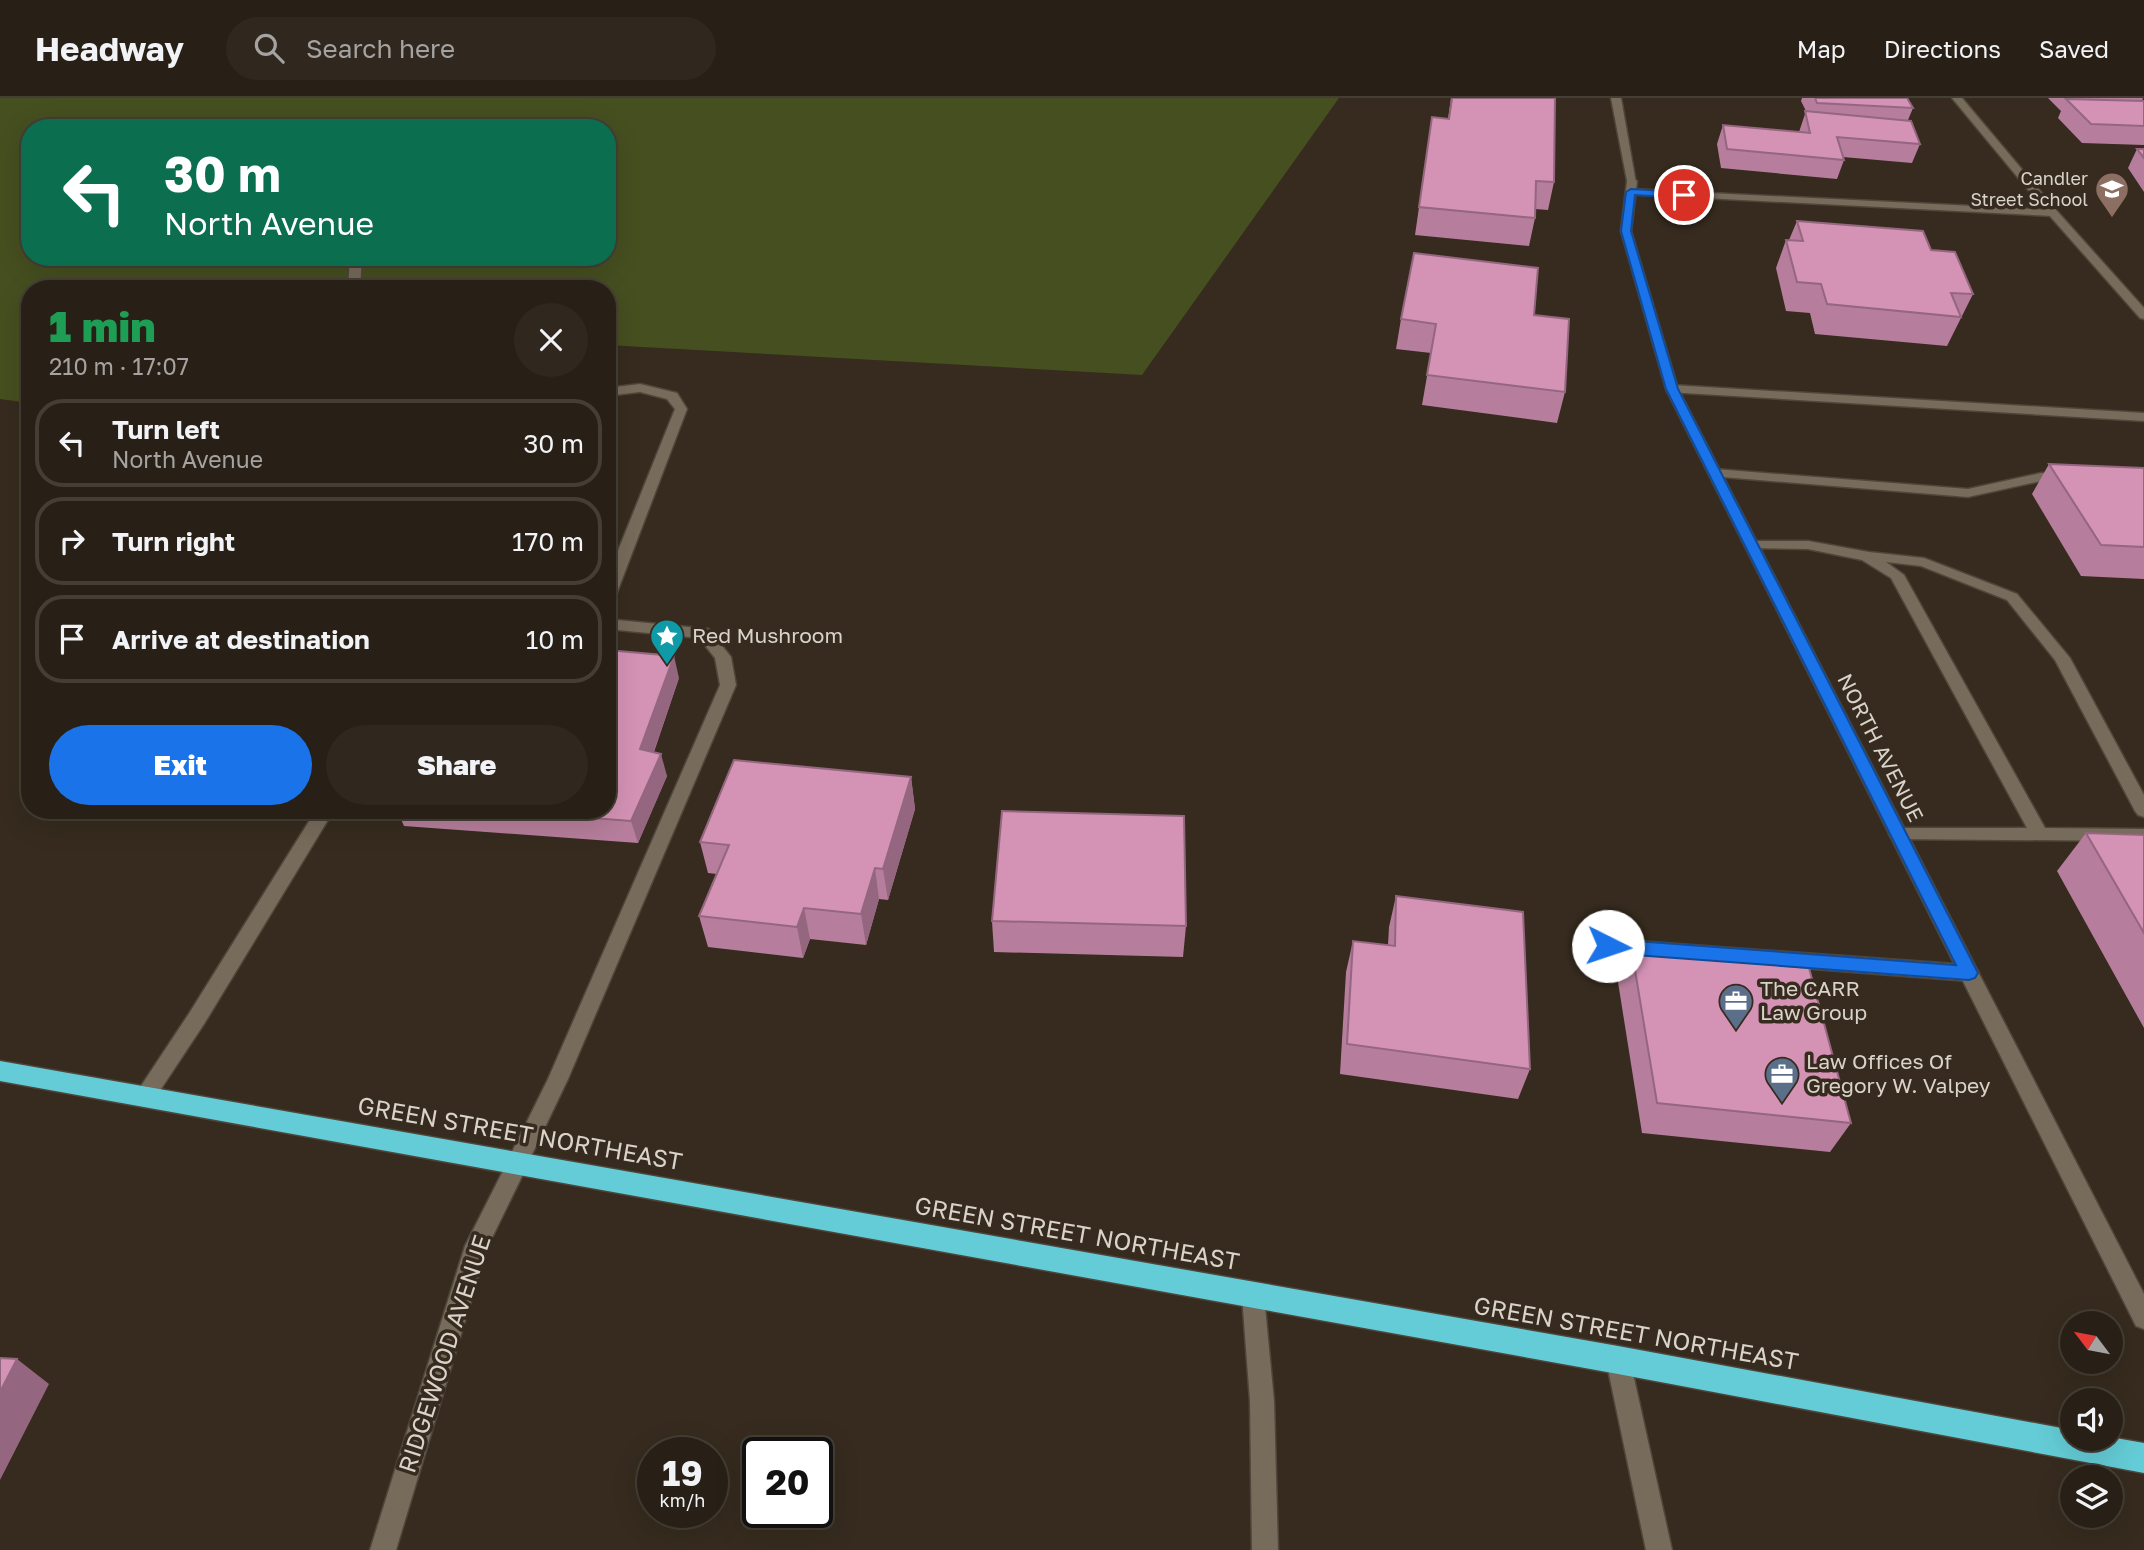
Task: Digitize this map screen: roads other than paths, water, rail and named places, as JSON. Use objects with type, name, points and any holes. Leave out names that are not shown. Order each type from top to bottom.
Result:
[{"type":"highway","name":"GREEN STREET NORTHEAST","points":[[0,1071],[1618,1360],[2144,1458]]},
{"type":"street","name":"NORTH AVENUE","points":[[1616,98],[1631,187],[1626,231],[1672,389],[2144,1318]]},
{"type":"street","points":[[1957,98],[2053,213],[2144,315]]},
{"type":"street","points":[[1631,187],[2053,213]]},
{"type":"street","points":[[616,391],[640,388],[672,396],[681,409],[616,575]]},
{"type":"street","points":[[1672,389],[2144,417]]},
{"type":"street","points":[[1715,473],[1968,493],[2041,477],[2080,479]]},
{"type":"street","points":[[1752,545],[1808,545],[1866,556],[1924,562],[2012,597],[2062,658],[2144,811]]},
{"type":"street","points":[[1866,556],[1897,575],[2040,835]]},
{"type":"street","name":"RIDGEWOOD AVENUE","points":[[383,1550],[476,1246],[564,1066],[729,685],[723,657],[704,633],[616,625]]},
{"type":"street","points":[[144,1098],[197,1018],[319,819]]},
{"type":"street","points":[[1898,834],[2144,835]]},
{"type":"street","points":[[1608,946],[1969,973]]},
{"type":"street","points":[[1253,1296],[1262,1401],[1265,1550]]},
{"type":"street","points":[[1618,1360],[1659,1550]]},
{"type":"place","name":"Candler Street School","points":[[2112,219]]},
{"type":"place","name":"Red Mushroom","points":[[667,666]]},
{"type":"place","name":"The CARR Law Group","points":[[1736,1031]]},
{"type":"place","name":"Law Offices Of Gregory W. Valpey","points":[[1782,1104]]}]
